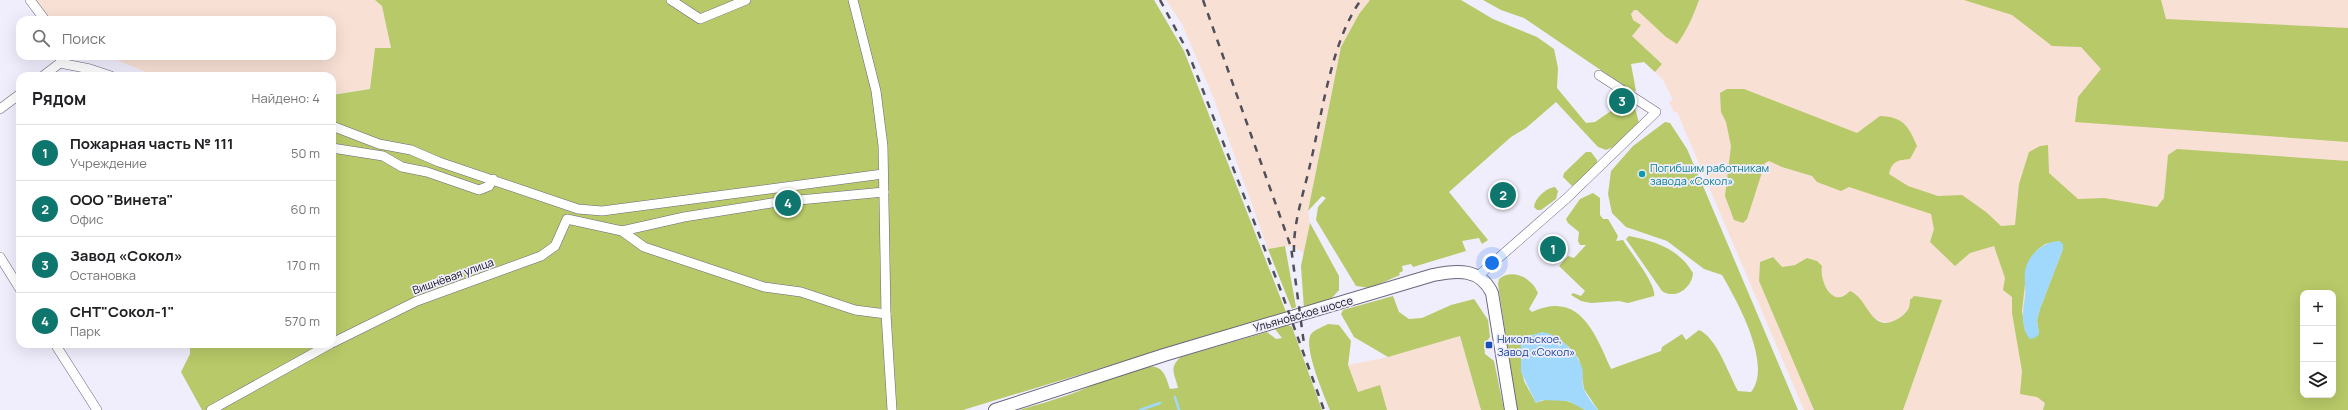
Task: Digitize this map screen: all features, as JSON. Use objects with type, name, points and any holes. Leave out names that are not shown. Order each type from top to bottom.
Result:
[{"type":"main road","name":"Ульяновское шоссе","points":[[995,410],[1164,355],[1433,275],[1459,271],[1478,276]]},
{"type":"main road","points":[[1478,276],[1489,286],[1494,300],[1511,410]]},
{"type":"street","points":[[30,0],[42,16]]},
{"type":"street","points":[[671,0],[700,19],[746,0]]},
{"type":"street","points":[[853,0],[876,91],[883,146],[886,314],[892,410]]},
{"type":"street","points":[[47,72],[59,60]]},
{"type":"street","points":[[63,60],[99,72]]},
{"type":"street","points":[[1478,276],[1567,198],[1656,112],[1599,75]]},
{"type":"street","points":[[0,109],[16,98]]},
{"type":"street","points":[[336,128],[379,144],[411,150],[439,162],[578,209],[602,211],[884,174]]},
{"type":"street","points":[[336,149],[383,156],[402,167],[427,172],[479,190],[489,186],[493,179]]},
{"type":"street","points":[[622,230],[684,217],[778,202],[884,192]]},
{"type":"street","name":"Вишнёвая улица","points":[[336,341],[417,301],[541,256],[555,246],[567,219],[622,230]]},
{"type":"street","points":[[622,230],[644,246],[764,287],[801,292],[854,310],[886,314]]},
{"type":"street","points":[[0,257],[16,283]]},
{"type":"street","points":[[58,348],[97,410]]},
{"type":"street","name":"Вишнёвая улица","points":[[211,410],[322,348]]},
{"type":"shaded area","points":[[34,0],[375,0],[382,6],[391,48],[375,48],[370,89],[336,94],[336,72],[146,72],[117,60],[336,60],[336,16],[45,16]]},
{"type":"shaded area","points":[[1166,0],[1370,0],[1359,14],[1341,47],[1308,211],[1310,223],[1304,253],[1294,247],[1285,246],[1268,249],[1214,99],[1182,24]]},
{"type":"shaded area","points":[[1604,0],[2348,0],[2348,410],[1903,410],[1941,300],[1910,306],[1907,312],[1896,320],[1890,323],[1883,322],[1870,316],[1855,293],[1838,298],[1832,296],[1821,279],[1822,266],[1807,258],[1795,265],[1781,267],[1773,257],[1760,262],[1759,281],[1814,410],[1804,410],[1677,112],[1674,112],[1669,102],[1673,100],[1663,80],[1655,72],[1662,64],[1631,35]]},
{"type":"shaded area","points":[[1460,336],[1481,410],[1387,410],[1380,386],[1358,392],[1348,365],[1388,357]]},
{"type":"green space","points":[[375,0],[1154,0],[1184,51],[1286,312],[963,410],[202,410],[181,372],[190,354],[190,348],[336,348],[336,94],[370,89],[375,48],[391,48],[382,6]]},
{"type":"green space","points":[[1370,0],[1461,0],[1493,19],[1537,37],[1554,49],[1558,68],[1557,88],[1586,123],[1595,122],[1624,102],[1634,104],[1639,123],[1615,146],[1606,150],[1598,147],[1556,102],[1526,128],[1511,137],[1449,192],[1488,240],[1482,244],[1479,238],[1462,241],[1466,251],[1413,267],[1411,264],[1402,266],[1403,271],[1399,273],[1400,275],[1370,288],[1356,286],[1316,220],[1318,207],[1326,198],[1322,196],[1308,211],[1341,47],[1359,14]]},
{"type":"green space","points":[[1483,0],[1699,0],[1687,29],[1677,44],[1666,37],[1637,10],[1634,10],[1631,14],[1633,20],[1641,25],[1632,36],[1662,64],[1655,72],[1644,62],[1631,64],[1636,91],[1633,92],[1524,18],[1501,10]]},
{"type":"green space","points":[[1964,0],[2161,0],[2166,19],[2348,28],[2348,142],[2075,122],[2078,97],[2101,69],[2081,47],[2052,46],[2012,15]]},
{"type":"green space","points":[[1727,89],[1744,89],[1857,133],[1880,116],[1899,120],[1911,133],[1917,146],[1910,159],[1896,162],[1892,166],[1889,174],[1908,186],[1938,196],[1962,195],[1986,212],[2001,226],[2015,225],[2019,184],[2029,152],[2040,146],[2048,145],[2049,173],[2078,199],[2104,198],[2157,207],[2164,198],[2168,155],[2177,149],[2348,161],[2348,410],[2043,410],[2045,403],[2037,397],[2020,394],[2022,371],[2012,313],[2012,297],[2003,290],[2005,278],[1994,246],[1970,253],[1955,266],[1930,242],[1934,229],[1931,214],[1849,187],[1841,191],[1817,182],[1812,176],[1782,167],[1769,161],[1765,163],[1747,219],[1743,223],[1734,220],[1725,196],[1731,146],[1726,122],[1721,112],[1720,93]],"holes":[[[2059,241],[2063,249],[2040,309],[2037,320],[2039,334],[2025,331],[2022,311],[2027,266],[2037,250],[2045,244]]]},
{"type":"green space","points":[[1665,122],[1670,123],[1687,149],[1798,410],[1598,410],[1584,389],[1579,359],[1568,346],[1547,333],[1532,335],[1521,343],[1521,367],[1524,381],[1536,403],[1548,400],[1561,400],[1574,404],[1585,410],[1517,410],[1498,284],[1499,279],[1510,274],[1522,276],[1527,279],[1538,293],[1529,309],[1532,312],[1549,307],[1562,307],[1574,311],[1584,319],[1599,342],[1611,369],[1661,351],[1662,347],[1682,334],[1686,340],[1699,330],[1711,340],[1717,348],[1738,391],[1751,392],[1757,380],[1758,366],[1755,350],[1744,316],[1722,275],[1704,269],[1667,241],[1626,227],[1612,213],[1608,194],[1611,171],[1633,146]]},
{"type":"green space","points":[[1586,152],[1591,152],[1597,160],[1597,165],[1577,185],[1572,186],[1563,177],[1564,173]]},
{"type":"green space","points":[[1555,187],[1558,191],[1556,199],[1541,210],[1537,210],[1534,207],[1536,200],[1545,191]]},
{"type":"green space","points":[[1593,193],[1600,198],[1600,215],[1603,219],[1608,219],[1618,236],[1616,241],[1623,240],[1642,268],[1654,291],[1654,296],[1628,303],[1619,301],[1591,303],[1581,301],[1571,295],[1573,293],[1581,296],[1585,291],[1559,266],[1568,256],[1574,258],[1586,245],[1580,245],[1578,241],[1579,232],[1568,223],[1566,219],[1580,199]]},
{"type":"green space","points":[[1310,223],[1339,276],[1339,290],[1330,300],[1304,309],[1301,266]]},
{"type":"green space","points":[[1629,236],[1666,247],[1681,258],[1693,273],[1690,283],[1686,288],[1672,294],[1662,291],[1626,239]]},
{"type":"green space","points":[[1285,246],[1296,307],[1292,309],[1268,249]]},
{"type":"green space","points":[[1773,257],[1782,267],[1795,265],[1807,258],[1817,261],[1822,266],[1823,279],[1828,291],[1838,297],[1844,296],[1850,291],[1862,301],[1877,320],[1883,323],[1892,322],[1902,316],[1907,311],[1910,300],[1914,296],[1942,300],[1903,410],[1814,410],[1759,281],[1760,262]]},
{"type":"green space","points":[[1393,296],[1399,312],[1409,319],[1422,318],[1451,305],[1474,299],[1488,320],[1490,337],[1484,345],[1485,354],[1494,361],[1504,410],[1481,410],[1460,336],[1388,357],[1354,337],[1341,314],[1343,310]]},
{"type":"green space","points":[[1328,324],[1339,325],[1351,341],[1348,365],[1358,392],[1380,385],[1387,410],[1330,410],[1319,383],[1309,347],[1309,339],[1312,333]]},
{"type":"green space","points":[[1288,325],[1292,327],[1322,410],[1019,410],[1071,394],[1127,372],[1148,367],[1155,367],[1161,370],[1170,389],[1178,388],[1174,375],[1174,368],[1177,361],[1181,357],[1267,332],[1276,339],[1282,338],[1275,329]]},
{"type":"water","points":[[2059,241],[2063,244],[2063,249],[2040,309],[2037,320],[2039,334],[2035,338],[2030,339],[2023,324],[2026,266],[2032,255],[2037,250],[2047,244]]},
{"type":"water","points":[[1542,332],[1548,333],[1560,340],[1577,357],[1582,368],[1584,389],[1588,398],[1598,410],[1585,410],[1568,401],[1542,400],[1536,403],[1521,372],[1521,343],[1524,338]]},
{"type":"waterway","points":[[1175,397],[1179,410]]},
{"type":"waterway","points":[[1140,410],[1160,403]]},
{"type":"railway","points":[[1160,0],[1188,52],[1281,291],[1324,410]]},
{"type":"railway","points":[[1203,0],[1291,247],[1304,344]]},
{"type":"railway","points":[[1294,252],[1295,230],[1299,208],[1329,79],[1342,36],[1361,0]]},
{"type":"place","name":"Завод «Сокол»","points":[[1622,101]]},
{"type":"place","name":"Погибшим работникам завода «Сокол»","points":[[1642,174]]},
{"type":"place","name":"ООО \"Винета\"","points":[[1503,195]]},
{"type":"place","name":"СНТ\"Сокол-1\"","points":[[788,203]]},
{"type":"place","name":"Пожарная часть № 111","points":[[1553,249]]},
{"type":"place","name":"Никольское, Завод «Сокол»","points":[[1489,345]]}]
